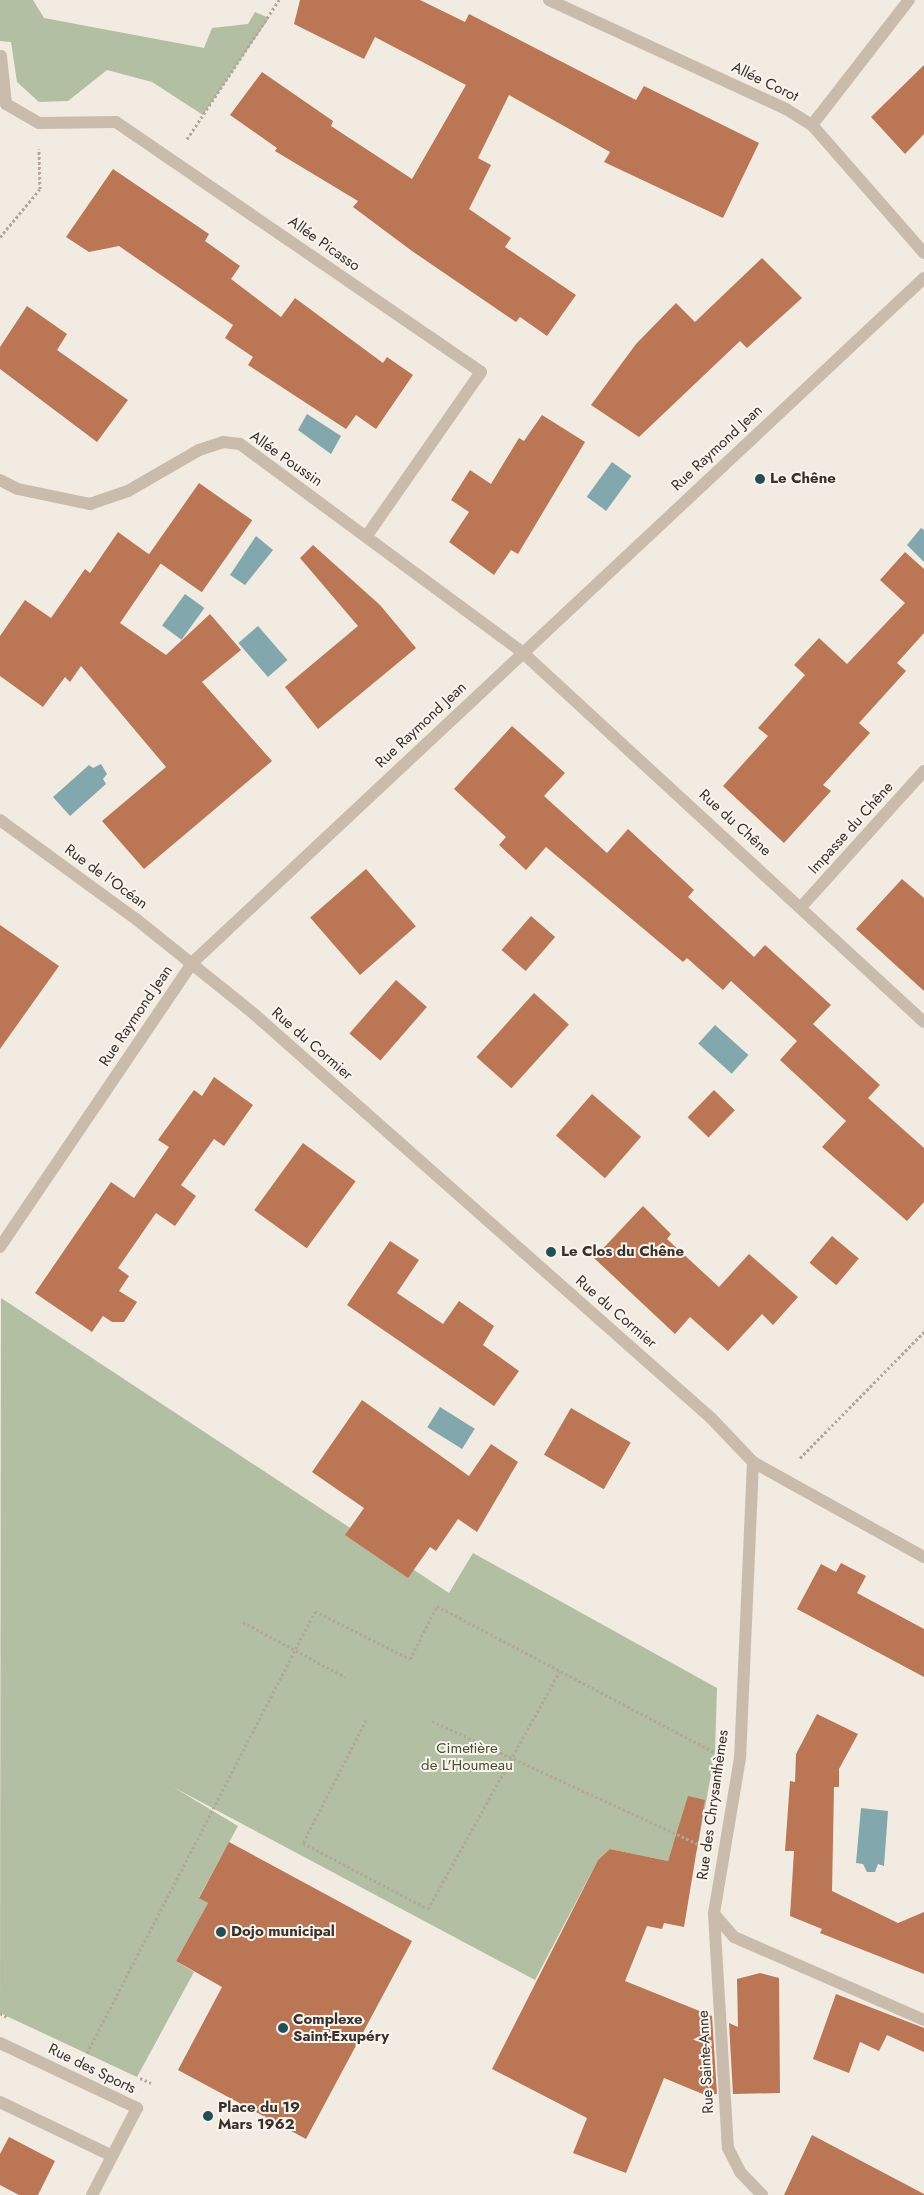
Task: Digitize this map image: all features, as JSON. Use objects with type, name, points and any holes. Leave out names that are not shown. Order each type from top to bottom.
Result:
[{"type":"street","name":"Allée Corot","points":[[549,0],[786,109],[812,125],[924,253]]},
{"type":"street","points":[[812,125],[909,0]]},
{"type":"street","points":[[1,56],[6,104],[39,124]]},
{"type":"street","name":"Allée Picasso","points":[[39,124],[116,122],[482,372],[366,537]]},
{"type":"street","name":"Rue Raymond Jean","points":[[0,1247],[192,963],[522,652],[924,278]]},
{"type":"street","name":"Allée Poussin","points":[[0,480],[18,489],[90,504],[128,491],[198,450],[223,442],[240,444],[522,652]]},
{"type":"street","name":"Rue du Chêne","points":[[522,652],[802,906],[924,1022]]},
{"type":"street","name":"Impasse du Chêne","points":[[802,906],[924,771]]},
{"type":"street","name":"Rue de l'Océan","points":[[0,820],[192,963]]},
{"type":"street","name":"Rue du Cormier","points":[[192,963],[711,1418],[752,1462],[924,1558]]},
{"type":"street","name":"Rue des Chrysanthèmes","points":[[714,1914],[722,1854],[740,1758],[752,1462]]},
{"type":"street","points":[[714,1914],[734,1937],[924,2020]]},
{"type":"street","name":"Rue Sainte-Anne","points":[[714,1914],[728,2148],[740,2172],[762,2195]]},
{"type":"street","name":"Rue des Sports","points":[[0,2042],[137,2108],[92,2195]]},
{"type":"street","points":[[0,2102],[112,2156]]},
{"type":"path","points":[[172,160],[259,35],[279,0]]},
{"type":"path","points":[[0,237],[40,190],[39,124]]},
{"type":"path","points":[[780,1478],[924,1332]]},
{"type":"path","points":[[87,2053],[315,1611],[410,1660],[437,1606],[715,1753],[740,1758]]},
{"type":"path","points":[[243,1622],[345,1677]]},
{"type":"path","points":[[366,1720],[303,1843],[428,1909],[560,1671]]},
{"type":"path","points":[[432,1721],[722,1854]]},
{"type":"green space","points":[[0,0],[33,0],[44,18],[204,48],[212,28],[248,24],[255,12],[269,18],[203,115],[152,82],[107,70],[68,101],[39,102],[17,82],[11,42],[0,41]]},
{"type":"green space","name":"Cimetière de L'Houmeau","points":[[1,1298],[449,1593],[473,1553],[717,1688],[715,1753],[697,1851],[673,1845],[668,1861],[610,1849],[598,1860],[535,1980],[173,1787],[238,1826],[199,1897],[208,1903],[176,1961],[194,1972],[137,2077],[0,2013]]},
{"type":"water","points":[[307,414],[341,436],[331,454],[298,430]]},
{"type":"water","points":[[612,462],[631,476],[606,511],[587,497]]},
{"type":"water","points":[[921,528],[924,530],[924,562],[907,545]]},
{"type":"water","points":[[256,536],[273,550],[245,585],[230,575]]},
{"type":"water","points":[[185,594],[204,608],[181,640],[162,626]]},
{"type":"water","points":[[258,626],[288,660],[268,677],[238,643]]},
{"type":"water","points":[[101,764],[107,774],[103,779],[106,784],[70,816],[53,797],[89,765],[93,768]]},
{"type":"water","points":[[715,1025],[748,1055],[732,1074],[698,1044]]},
{"type":"water","points":[[440,1407],[475,1429],[462,1449],[427,1427]]},
{"type":"water","points":[[861,1808],[888,1811],[884,1866],[878,1864],[875,1872],[867,1872],[863,1864],[856,1863]]},
{"type":"building","points":[[300,0],[420,0],[465,22],[469,14],[636,100],[644,86],[759,143],[723,218],[604,162],[610,152],[509,95],[478,158],[491,165],[469,209],[511,238],[505,247],[576,295],[547,336],[520,317],[516,322],[412,251],[353,207],[358,201],[275,151],[277,148],[230,115],[262,72],[333,121],[331,126],[412,179],[466,85],[375,37],[364,59],[294,24]]},
{"type":"building","points":[[924,65],[924,134],[905,154],[871,117]]},
{"type":"building","points":[[113,169],[209,234],[205,241],[240,266],[231,279],[281,317],[295,298],[383,363],[387,357],[413,375],[376,429],[356,415],[346,429],[248,365],[253,357],[225,338],[233,325],[119,246],[89,252],[66,237]]},
{"type":"building","points":[[762,258],[802,298],[747,348],[740,341],[639,437],[591,405],[636,344],[676,303],[695,322]]},
{"type":"building","points":[[27,306],[67,334],[57,350],[128,400],[97,442],[0,369],[0,347]]},
{"type":"building","points":[[542,415],[585,442],[518,554],[511,550],[494,575],[449,542],[469,512],[451,500],[470,470],[491,484],[519,438],[524,441]]},
{"type":"building","points":[[199,483],[252,520],[202,592],[149,555]]},
{"type":"building","points":[[118,532],[161,563],[120,623],[166,655],[210,614],[241,650],[202,682],[272,761],[144,869],[102,821],[166,767],[81,666],[70,682],[65,677],[43,707],[0,676],[0,636],[25,600],[51,618],[85,569],[90,573]]},
{"type":"building","points":[[313,545],[380,605],[416,648],[318,729],[285,687],[358,626],[300,558]]},
{"type":"building","points":[[905,552],[924,569],[924,633],[897,663],[906,671],[859,723],[870,733],[823,785],[831,791],[784,843],[723,786],[768,736],[758,728],[805,675],[794,665],[819,638],[847,664],[905,603],[880,580]]},
{"type":"building","points":[[512,726],[565,773],[544,796],[607,853],[628,829],[694,890],[688,897],[754,957],[765,945],[831,1005],[813,1024],[880,1085],[868,1098],[924,1148],[924,1202],[907,1221],[822,1147],[846,1121],[780,1060],[797,1041],[731,981],[723,990],[687,958],[683,962],[546,847],[526,870],[499,845],[506,837],[454,789]]},
{"type":"building","points":[[366,869],[416,926],[360,975],[310,918]]},
{"type":"building","points":[[902,879],[924,898],[924,991],[856,929]]},
{"type":"building","points":[[531,916],[555,937],[526,971],[501,950]]},
{"type":"building","points":[[0,925],[59,966],[0,1049]]},
{"type":"building","points":[[396,980],[427,1007],[380,1060],[349,1034]]},
{"type":"building","points":[[534,993],[569,1024],[511,1088],[476,1057]]},
{"type":"building","points":[[214,1077],[253,1105],[224,1146],[214,1139],[181,1185],[196,1196],[175,1226],[156,1213],[118,1268],[129,1276],[119,1291],[137,1302],[124,1322],[112,1322],[103,1316],[92,1332],[35,1293],[111,1182],[134,1198],[169,1147],[158,1140],[194,1090],[202,1096]]},
{"type":"building","points":[[714,1090],[735,1110],[708,1137],[688,1117]]},
{"type":"building","points":[[592,1094],[641,1137],[605,1178],[556,1136]]},
{"type":"building","points":[[303,1143],[356,1181],[307,1248],[254,1210]]},
{"type":"building","points":[[643,1206],[671,1234],[667,1239],[719,1287],[749,1254],[798,1297],[773,1325],[762,1314],[728,1351],[690,1317],[675,1334],[594,1258]]},
{"type":"building","points":[[832,1236],[859,1258],[836,1285],[810,1263]]},
{"type":"building","points":[[390,1241],[419,1260],[397,1293],[443,1324],[459,1301],[494,1326],[483,1345],[519,1371],[494,1406],[347,1305]]},
{"type":"building","points":[[362,1400],[469,1476],[491,1444],[518,1462],[477,1532],[458,1519],[436,1551],[430,1547],[408,1578],[345,1535],[364,1508],[312,1472]]},
{"type":"building","points":[[571,1408],[631,1442],[604,1489],[544,1455]]},
{"type":"building","points":[[841,1563],[866,1576],[857,1593],[924,1629],[924,1677],[797,1609],[821,1564],[836,1572]]},
{"type":"building","points":[[817,1714],[858,1734],[839,1769],[839,1787],[834,1787],[832,1891],[898,1923],[924,1912],[924,1974],[820,1933],[822,1929],[790,1916],[794,1851],[785,1851],[790,1781],[795,1782],[796,1754]]},
{"type":"building","points":[[688,1796],[705,1800],[684,1927],[664,1923],[662,1929],[647,1926],[625,1981],[712,2016],[717,2094],[705,2095],[664,2078],[626,2173],[573,2153],[587,2118],[492,2069],[598,1860],[610,1849],[668,1861]]},
{"type":"building","name":"Complexe Saint-Exupéry","points":[[229,1842],[412,1941],[306,2139],[178,2070],[222,1987],[176,1961],[208,1903],[199,1898]]},
{"type":"building","points":[[760,1973],[779,1978],[780,2093],[733,2094],[729,2023],[738,2027],[737,1979]]},
{"type":"building","points":[[836,1994],[924,2028],[924,2052],[887,2035],[879,2051],[860,2042],[849,2073],[813,2059]]},
{"type":"building","points":[[812,2135],[924,2194],[924,2195],[784,2195]]},
{"type":"building","points":[[9,2137],[55,2161],[38,2195],[19,2195],[0,2185],[0,2154]]},
{"type":"place","name":"Le Chêne","points":[[760,479]]},
{"type":"place","name":"Le Clos du Chêne","points":[[551,1252]]},
{"type":"place","name":"Dojo municipal","points":[[221,1932]]},
{"type":"place","name":"Complexe Saint-Exupéry","points":[[283,2028]]},
{"type":"place","name":"Place du 19 Mars 1962","points":[[208,2116]]}]
